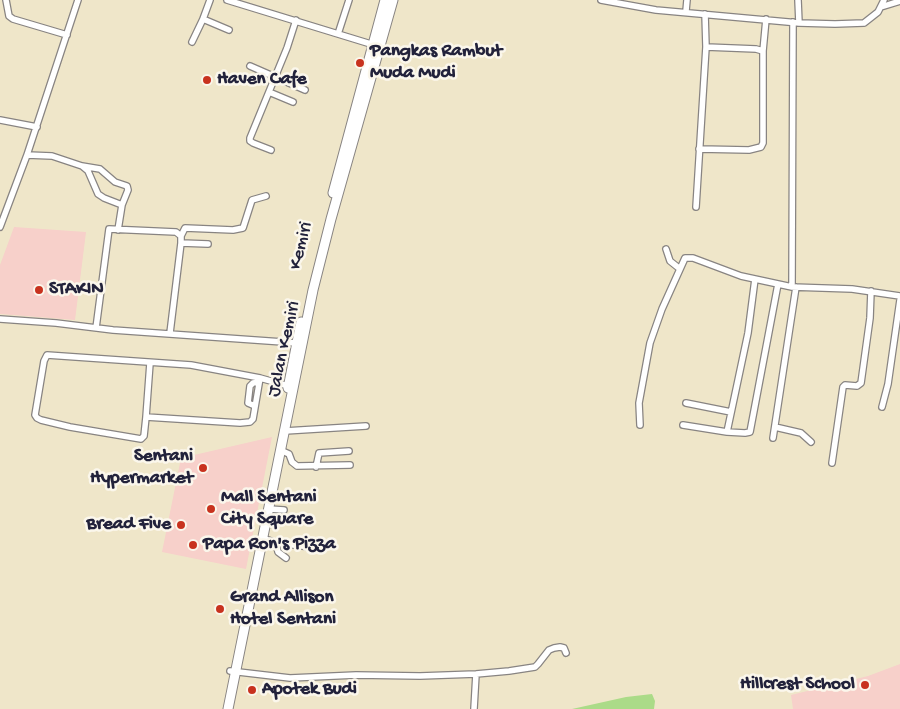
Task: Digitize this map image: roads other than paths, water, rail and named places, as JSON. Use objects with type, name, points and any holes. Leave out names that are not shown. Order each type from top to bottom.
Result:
[{"type":"highway","name":"Kemiri","points":[[223,709],[233,672],[291,387],[297,342],[321,236],[385,0]]},
{"type":"highway","name":"Jalan Kemiri","points":[[228,709],[233,672],[263,538],[285,431],[291,387],[313,290],[331,219],[393,0]]},
{"type":"street","points":[[6,0],[10,16],[13,19],[67,34]]},
{"type":"street","points":[[0,227],[28,155],[78,0]]},
{"type":"street","points":[[192,42],[210,0]]},
{"type":"street","points":[[227,0],[374,45]]},
{"type":"street","points":[[338,34],[349,0]]},
{"type":"street","points":[[601,0],[656,10],[840,24],[864,22],[873,17],[884,0]]},
{"type":"street","points":[[686,11],[687,0]]},
{"type":"street","points":[[773,438],[794,287],[796,22],[798,0]]},
{"type":"street","points":[[881,7],[900,1]]},
{"type":"street","points":[[696,207],[706,47],[705,14]]},
{"type":"street","points":[[203,19],[229,30]]},
{"type":"street","points":[[700,149],[750,150],[762,146],[763,52],[766,19]]},
{"type":"street","points":[[271,150],[250,141],[276,77],[296,20]]},
{"type":"street","points":[[706,47],[756,49],[763,52]]},
{"type":"street","points":[[250,66],[305,90]]},
{"type":"street","points":[[269,92],[293,102]]},
{"type":"street","points":[[0,120],[38,124]]},
{"type":"street","points":[[28,155],[52,156],[82,166],[100,169],[115,182],[125,184],[128,190],[122,204],[118,230]]},
{"type":"street","points":[[82,166],[88,171],[98,194],[122,204]]},
{"type":"street","points":[[170,333],[181,236],[185,228],[233,230],[243,228],[252,200],[266,196]]},
{"type":"street","points":[[96,328],[109,230],[176,232],[181,236]]},
{"type":"street","points":[[181,243],[208,244]]},
{"type":"street","points":[[666,249],[670,260],[680,269]]},
{"type":"street","points":[[640,425],[639,403],[650,343],[662,309],[680,269],[688,257],[741,276],[794,287],[839,288],[900,296]]},
{"type":"street","points":[[727,432],[748,333],[755,279]]},
{"type":"street","points":[[682,425],[727,432],[748,433],[751,430],[778,284]]},
{"type":"street","points":[[832,463],[843,387],[848,385],[857,386],[861,383],[870,318],[871,291]]},
{"type":"street","points":[[882,407],[888,384],[900,300]]},
{"type":"street","points":[[0,319],[96,328],[297,342]]},
{"type":"street","points":[[150,363],[144,436],[138,439],[36,418],[35,412],[44,361],[47,355],[191,365],[291,387]]},
{"type":"street","points":[[146,417],[250,422],[253,419],[260,380]]},
{"type":"street","points":[[686,403],[731,412]]},
{"type":"street","points":[[285,431],[366,426]]},
{"type":"street","points":[[775,427],[801,433],[811,442]]},
{"type":"street","points":[[280,450],[289,454],[292,462],[297,466],[316,467],[350,464]]},
{"type":"street","points":[[316,467],[319,453],[349,452]]},
{"type":"street","points":[[269,509],[284,510]]},
{"type":"street","points":[[263,538],[276,543],[312,547]]},
{"type":"street","points":[[276,543],[280,555],[286,558]]},
{"type":"street","points":[[233,672],[283,678],[356,674],[403,676],[476,674],[535,667],[549,650],[554,648],[560,647],[566,653]]},
{"type":"street","points":[[474,709],[476,674]]},
{"type":"place","name":"Pangkas Rambut Muda Mudi","points":[[360,63]]},
{"type":"place","name":"Haven Cafe","points":[[207,80]]},
{"type":"place","name":"STAKIN","points":[[39,290]]},
{"type":"place","name":"Sentani Hypermarket","points":[[203,468]]},
{"type":"place","name":"Mall Sentani City Square","points":[[211,509]]},
{"type":"place","name":"Bread Five","points":[[181,525]]},
{"type":"place","name":"Papa Ron's Pizza","points":[[193,545]]},
{"type":"place","name":"Grand Allison Hotel Sentani","points":[[220,609]]},
{"type":"place","name":"Hillcrest School","points":[[865,685]]},
{"type":"place","name":"Apotek Budi","points":[[252,690]]}]
